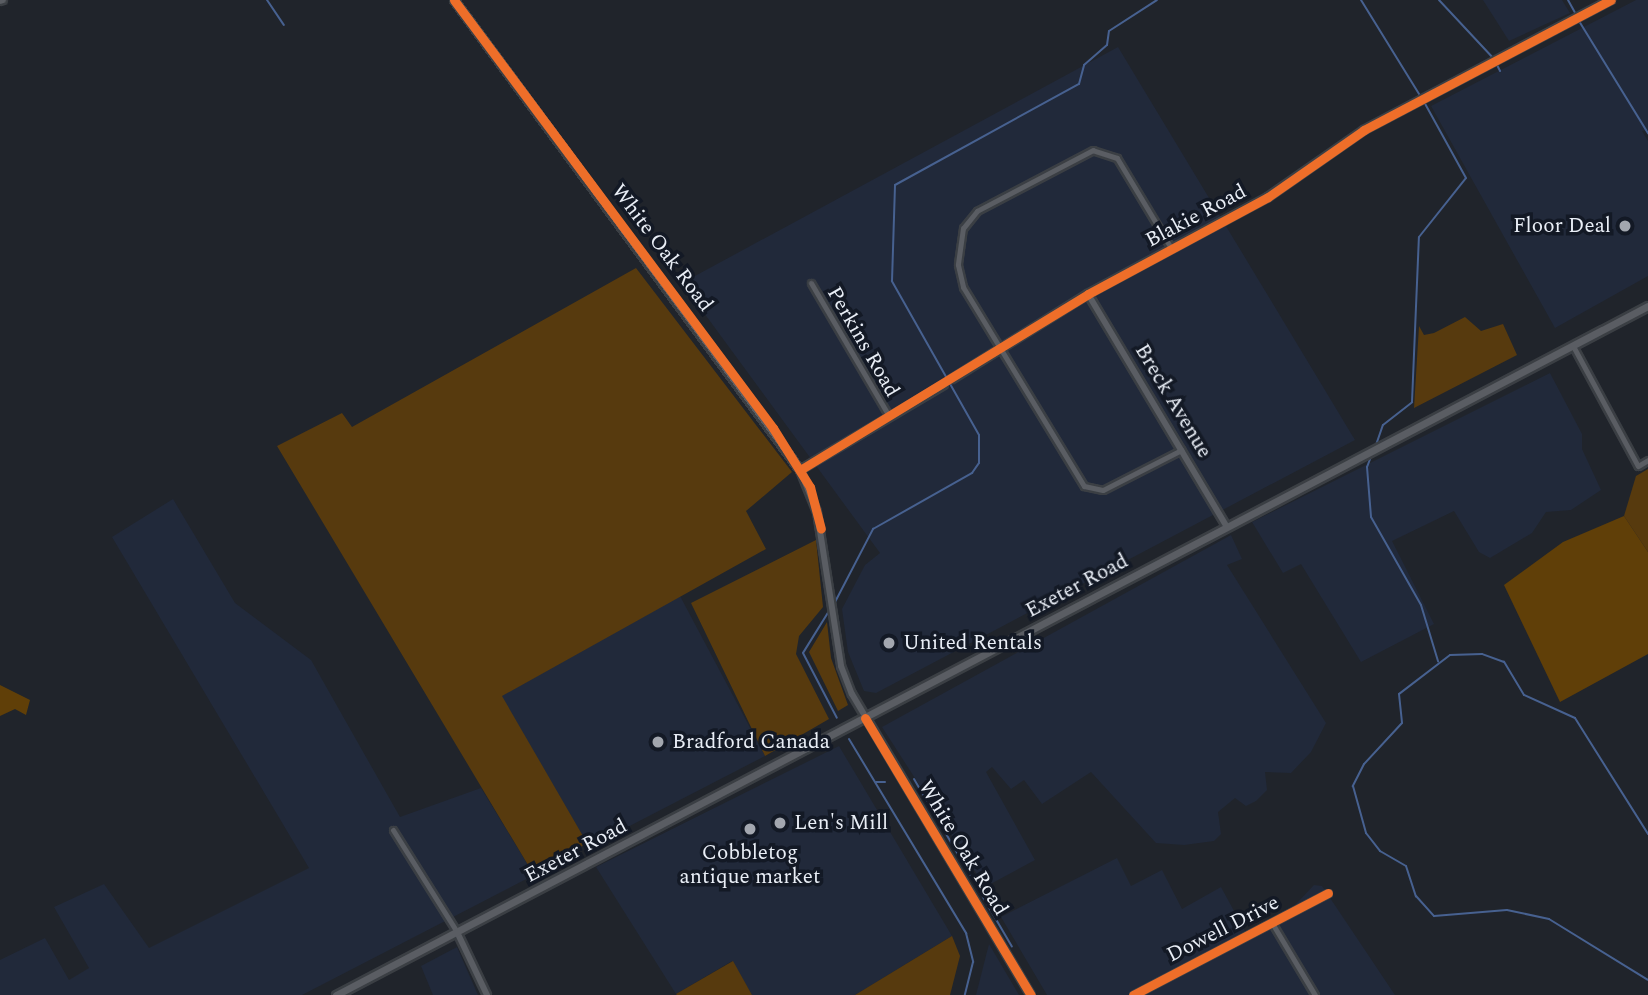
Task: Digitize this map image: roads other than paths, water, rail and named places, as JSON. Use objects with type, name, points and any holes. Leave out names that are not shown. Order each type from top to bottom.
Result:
[{"type":"main road","name":"Exeter Road","points":[[336,995],[1648,306]]},
{"type":"street","name":"White Oak Road","points":[[454,0],[800,470],[817,512],[841,666],[865,718],[1031,995]]},
{"type":"street","name":"Blakie Road","points":[[800,470],[944,385],[1088,293],[1268,197],[1364,130],[1611,0]]},
{"type":"street","points":[[1171,248],[1117,158],[1101,150],[983,207],[963,228],[959,277],[1000,349],[1088,489],[1103,490],[1181,450]]},
{"type":"street","name":"Perkins Road","points":[[811,283],[889,416]]},
{"type":"street","name":"Breck Avenue","points":[[1088,293],[1227,527]]},
{"type":"street","points":[[1573,346],[1638,466],[1648,460]]},
{"type":"street","points":[[393,830],[457,932],[487,995]]},
{"type":"street","name":"Dowell Drive","points":[[1133,995],[1328,893]]},
{"type":"street","points":[[1272,923],[1315,995]]},
{"type":"waterway","points":[[267,0],[284,25]]},
{"type":"waterway","points":[[834,604],[873,529],[972,473],[979,463],[979,435],[892,281],[895,185],[1079,84],[1084,65],[1107,45],[1109,31],[1157,0]]},
{"type":"waterway","points":[[1361,0],[1421,97]]},
{"type":"waterway","points":[[1439,0],[1493,58]]},
{"type":"waterway","points":[[1568,0],[1577,16]]},
{"type":"waterway","points":[[1579,21],[1648,133]]},
{"type":"waterway","points":[[1496,63],[1500,71]]},
{"type":"waterway","points":[[1376,445],[1383,425],[1412,402],[1419,237],[1466,178],[1424,102]]},
{"type":"waterway","points":[[1372,454],[1367,467],[1371,517],[1421,605],[1438,661]]},
{"type":"waterway","points":[[829,611],[803,653],[837,718]]},
{"type":"waterway","points":[[1648,834],[1575,718],[1524,695],[1504,662],[1482,654],[1450,655],[1399,694],[1402,723],[1364,764],[1353,786],[1366,833],[1380,851],[1406,866],[1416,896],[1434,916],[1507,910],[1549,919],[1648,980]]},
{"type":"waterway","points":[[849,739],[966,933],[973,962],[965,995]]},
{"type":"waterway","points":[[914,779],[1012,947]]},
{"type":"waterway","points":[[876,782],[885,782]]},
{"type":"place","name":"Floor Deal","points":[[1625,226]]},
{"type":"place","name":"United Rentals","points":[[889,643]]},
{"type":"place","name":"Bradford Canada","points":[[658,742]]},
{"type":"place","name":"Len's Mill","points":[[780,823]]},
{"type":"place","name":"Cobbletog antique market","points":[[750,829]]}]
